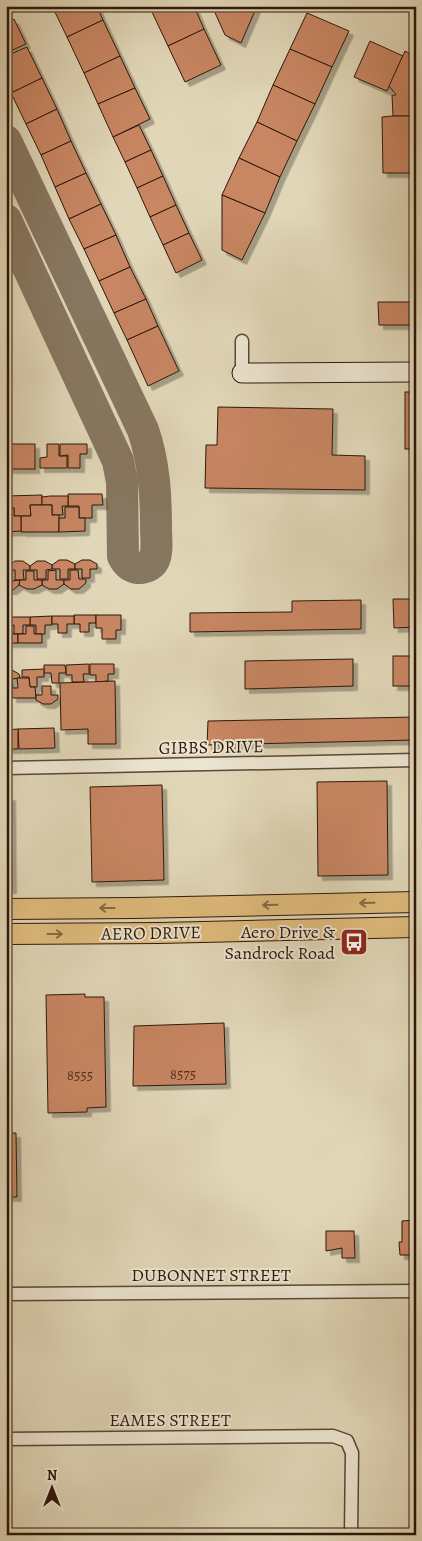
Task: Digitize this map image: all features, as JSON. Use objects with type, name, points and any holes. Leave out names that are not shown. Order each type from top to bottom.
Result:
[{"type":"main road","name":"AERO DRIVE","points":[[6,909],[416,902]]},
{"type":"main road","name":"AERO DRIVE","points":[[6,934],[159,933],[416,927]]},
{"type":"street","points":[[242,341],[242,373],[416,372]]},
{"type":"street","name":"GIBBS DRIVE","points":[[6,768],[416,760]]},
{"type":"street","name":"DUBONNET STREET","points":[[6,1294],[416,1291]]},
{"type":"street","name":"EAMES STREET","points":[[6,1439],[334,1436],[347,1441],[352,1453],[351,1535]]},
{"type":"building","points":[[52,6],[97,6],[103,20],[67,37]]},
{"type":"building","points":[[158,6],[194,6],[204,29],[168,46],[151,10]]},
{"type":"building","points":[[212,6],[257,6],[241,43],[225,35]]},
{"type":"building","points":[[307,13],[349,31],[332,67],[290,49]]},
{"type":"building","points":[[14,19],[26,44],[6,53],[6,23]]},
{"type":"building","points":[[103,20],[120,56],[84,73],[67,37]]},
{"type":"building","points":[[204,29],[221,65],[185,82],[168,46]]},
{"type":"building","points":[[370,41],[403,56],[387,91],[354,77]]},
{"type":"building","points":[[27,47],[42,78],[11,93],[6,83],[6,56]]},
{"type":"building","points":[[290,49],[332,67],[315,104],[273,85]]},
{"type":"building","points":[[405,51],[416,57],[416,116],[393,116],[392,95],[396,95],[389,86]]},
{"type":"building","points":[[120,56],[135,88],[98,104],[84,73]]},
{"type":"building","points":[[42,78],[57,109],[26,124],[11,93]]},
{"type":"building","points":[[273,85],[315,104],[297,141],[257,122]]},
{"type":"building","points":[[135,88],[150,119],[113,137],[98,104]]},
{"type":"building","points":[[57,109],[71,141],[41,155],[26,124]]},
{"type":"building","points":[[416,116],[416,173],[383,173],[382,117]]},
{"type":"building","points":[[257,122],[297,141],[280,177],[239,158]]},
{"type":"building","points":[[139,125],[151,150],[125,162],[113,137]]},
{"type":"building","points":[[71,141],[86,173],[55,187],[41,155]]},
{"type":"building","points":[[151,150],[163,176],[137,188],[125,162]]},
{"type":"building","points":[[239,158],[280,177],[265,213],[222,195]]},
{"type":"building","points":[[86,173],[101,204],[69,219],[55,187]]},
{"type":"building","points":[[163,176],[176,205],[150,217],[137,188]]},
{"type":"building","points":[[222,195],[265,213],[242,260],[222,250]]},
{"type":"building","points":[[101,204],[116,235],[84,249],[69,219]]},
{"type":"building","points":[[176,205],[189,233],[163,245],[150,217]]},
{"type":"building","points":[[189,233],[202,260],[176,273],[163,245]]},
{"type":"building","points":[[116,235],[130,267],[99,281],[84,249]]},
{"type":"building","points":[[130,267],[146,299],[114,313],[99,281]]},
{"type":"building","points":[[146,299],[158,326],[127,340],[114,313]]},
{"type":"building","points":[[378,302],[416,302],[416,325],[379,325]]},
{"type":"building","points":[[158,326],[179,371],[148,386],[127,340]]},
{"type":"building","points":[[405,392],[416,392],[416,449],[405,449]]},
{"type":"building","points":[[218,407],[333,409],[332,455],[365,456],[365,490],[205,488],[206,445],[217,445]]},
{"type":"building","points":[[6,444],[35,444],[35,469],[6,469]]},
{"type":"building","points":[[47,444],[59,444],[59,456],[67,456],[67,468],[40,468],[40,458],[47,457]]},
{"type":"building","points":[[60,444],[87,444],[87,454],[80,454],[80,468],[68,468],[68,455],[60,456]]},
{"type":"building","points":[[68,494],[102,494],[103,505],[92,505],[92,518],[79,518],[79,506],[68,506]]},
{"type":"building","points":[[42,495],[42,505],[30,505],[31,516],[14,516],[14,508],[6,508],[6,496]]},
{"type":"building","points":[[68,496],[68,506],[62,506],[63,515],[52,515],[52,505],[42,505],[42,497]]},
{"type":"building","points":[[30,505],[52,505],[52,515],[59,515],[59,532],[21,532],[21,516],[31,516]]},
{"type":"building","points":[[65,507],[79,507],[79,518],[85,518],[85,531],[59,532],[59,518],[65,518]]},
{"type":"building","points":[[6,508],[14,508],[14,516],[21,516],[21,531],[6,532]]},
{"type":"building","points":[[59,560],[67,560],[75,564],[75,569],[68,569],[68,579],[60,579],[60,569],[52,569],[52,565]]},
{"type":"building","points":[[82,560],[90,560],[97,564],[97,569],[90,569],[90,578],[82,578],[82,569],[75,569],[75,564]]},
{"type":"building","points":[[15,561],[23,561],[30,566],[30,570],[23,570],[24,580],[15,580],[15,570],[8,570],[8,566]]},
{"type":"building","points":[[37,561],[45,561],[52,565],[52,569],[46,570],[46,579],[37,579],[37,570],[30,570],[30,566]]},
{"type":"building","points":[[56,570],[56,580],[64,580],[64,584],[57,589],[49,589],[42,585],[42,580],[48,580],[48,571]]},
{"type":"building","points":[[70,570],[78,570],[79,579],[86,579],[86,583],[79,589],[71,589],[64,584],[64,580],[70,580]]},
{"type":"building","points":[[12,571],[12,581],[20,580],[19,585],[13,590],[6,590],[6,572]]},
{"type":"building","points":[[26,571],[34,571],[34,580],[42,580],[42,585],[34,589],[27,589],[19,585],[20,580],[26,580]]},
{"type":"building","points":[[393,599],[416,599],[416,627],[394,628]]},
{"type":"building","points":[[361,600],[361,629],[190,632],[190,613],[292,612],[292,601]]},
{"type":"building","points":[[74,615],[96,615],[96,623],[89,623],[89,632],[80,632],[80,624],[74,624]]},
{"type":"building","points":[[96,615],[121,615],[121,630],[116,630],[116,639],[102,639],[102,628],[96,628]]},
{"type":"building","points":[[52,616],[52,625],[45,625],[45,634],[36,634],[36,625],[30,625],[30,617]]},
{"type":"building","points":[[52,616],[74,616],[74,624],[67,624],[67,633],[58,633],[58,624],[52,624]]},
{"type":"building","points":[[7,617],[30,617],[30,625],[23,625],[23,634],[14,634],[14,625],[7,625]]},
{"type":"building","points":[[11,626],[11,634],[18,634],[18,643],[6,643],[6,627]]},
{"type":"building","points":[[26,626],[34,626],[34,634],[42,634],[42,643],[18,643],[18,634],[26,634]]},
{"type":"building","points":[[393,656],[416,656],[416,686],[393,686]]},
{"type":"building","points":[[353,659],[353,686],[245,689],[245,661]]},
{"type":"building","points":[[89,664],[89,674],[83,674],[84,682],[72,682],[72,675],[66,675],[66,665]]},
{"type":"building","points":[[90,664],[114,664],[114,674],[108,674],[108,681],[96,682],[96,675],[90,675]]},
{"type":"building","points":[[44,665],[65,665],[66,673],[59,673],[59,683],[52,683],[51,673],[44,673]]},
{"type":"building","points":[[44,669],[44,677],[37,677],[37,687],[30,687],[29,677],[22,677],[22,670]]},
{"type":"building","points":[[6,670],[12,670],[19,674],[20,678],[12,679],[13,688],[6,688]]},
{"type":"building","points":[[17,678],[29,678],[30,687],[35,687],[36,698],[12,698],[12,688],[18,688]]},
{"type":"building","points":[[115,681],[116,744],[88,744],[88,729],[61,730],[60,683]]},
{"type":"building","points":[[42,686],[51,686],[51,695],[58,695],[58,699],[51,704],[43,704],[36,700],[36,695],[42,695]]},
{"type":"building","points":[[416,717],[416,740],[207,745],[208,721]]},
{"type":"building","points":[[54,728],[55,748],[19,749],[18,729]]},
{"type":"building","points":[[18,729],[18,749],[6,749],[6,730]]},
{"type":"building","points":[[387,781],[388,875],[318,876],[317,782]]},
{"type":"building","points":[[162,785],[164,880],[92,882],[90,787]]},
{"type":"building","points":[[6,796],[11,796],[12,889],[6,889]]},
{"type":"building","points":[[85,994],[85,997],[104,997],[106,1107],[87,1108],[87,1112],[48,1113],[46,995]]},
{"type":"building","points":[[224,1023],[226,1084],[133,1086],[134,1026]]},
{"type":"building","points":[[6,1133],[16,1133],[17,1197],[6,1197]]},
{"type":"building","points":[[416,1220],[416,1244],[412,1244],[412,1255],[400,1255],[399,1242],[402,1242],[402,1221]]},
{"type":"building","points":[[326,1231],[354,1231],[355,1258],[342,1258],[342,1248],[326,1251]]},
{"type":"taxiway","points":[[6,141],[147,442],[154,478],[157,544],[153,562],[143,568],[133,567],[123,556],[122,482],[118,461],[6,220]]},
{"type":"place","name":"Aero Drive & Sandrock Road","points":[[354,942]]}]
